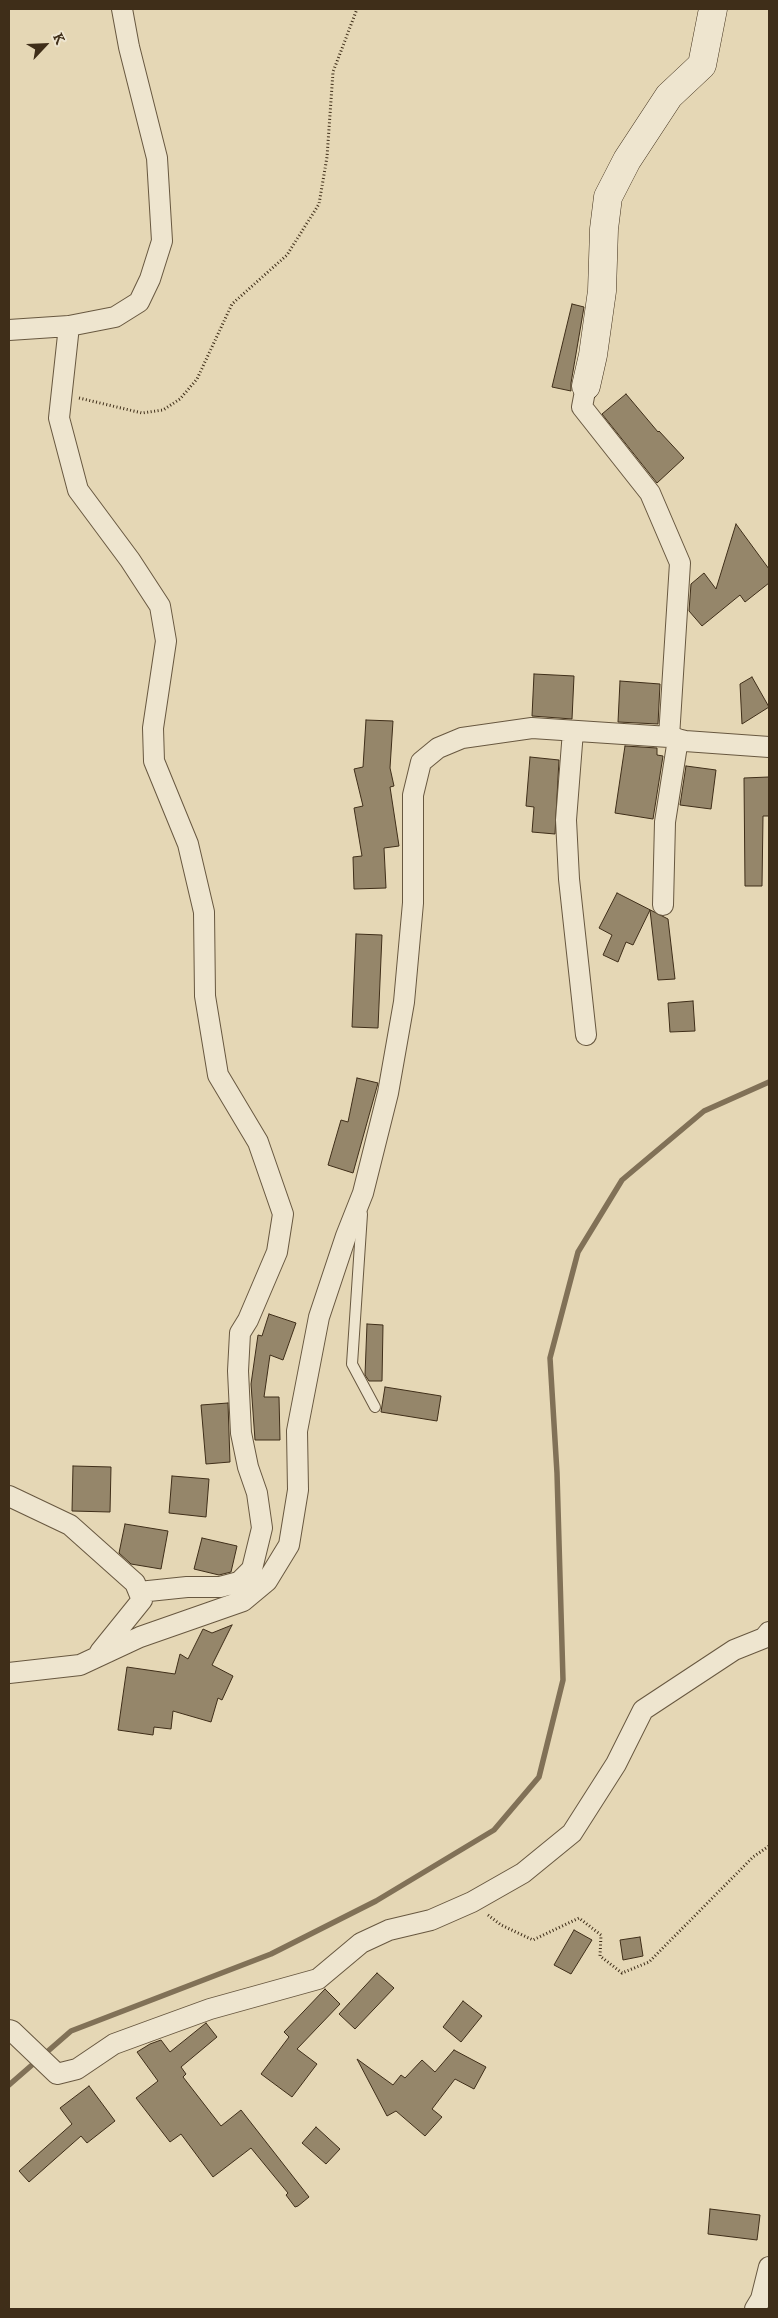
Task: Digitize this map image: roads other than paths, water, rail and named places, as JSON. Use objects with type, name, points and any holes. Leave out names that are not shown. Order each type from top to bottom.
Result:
[{"type":"street","points":[[9,330],[69,326],[115,317],[139,302],[150,279],[162,241],[157,158],[129,47],[122,9]]},
{"type":"street","points":[[663,905],[665,822],[673,738],[680,563],[650,492],[582,407],[593,355],[602,291],[604,228],[608,197],[627,160],[669,96],[702,65],[713,9]]},
{"type":"street","points":[[69,326],[59,418],[78,490],[130,560],[160,606],[166,641],[153,728],[154,761],[188,844],[204,912],[205,996],[218,1075],[258,1142],[283,1214],[277,1252],[248,1320],[240,1332],[239,1339],[238,1372],[242,1433],[248,1468],[257,1493],[262,1528],[252,1570],[238,1582],[220,1587],[187,1587],[139,1592]]},
{"type":"street","points":[[9,1673],[80,1665],[140,1637],[243,1601],[267,1581],[288,1545],[298,1490],[297,1431],[319,1317],[346,1236],[363,1193],[388,1093],[404,1002],[413,903],[413,795],[421,762],[438,748],[462,738],[532,728],[769,747]]},
{"type":"street","points":[[573,730],[566,820],[569,879],[586,1035]]},
{"type":"street","points":[[9,1496],[70,1525],[135,1583],[142,1600],[96,1657]]},
{"type":"street","points":[[9,2030],[12,2030],[57,2074],[78,2068],[114,2044],[155,2029],[210,2009],[318,1979],[361,1943],[389,1930],[432,1920],[472,1902],[523,1873],[572,1833],[616,1764],[643,1710],[734,1650],[764,1638],[769,1632]]},
{"type":"street","points":[[754,2309],[761,2299],[769,2267]]},
{"type":"lane","points":[[363,1193],[352,1364],[375,1407]]},
{"type":"waterway","points":[[9,2085],[71,2031],[271,1954],[376,1901],[494,1830],[539,1777],[563,1680],[557,1473],[550,1358],[578,1252],[622,1180],[704,1111],[769,1082]]}]
